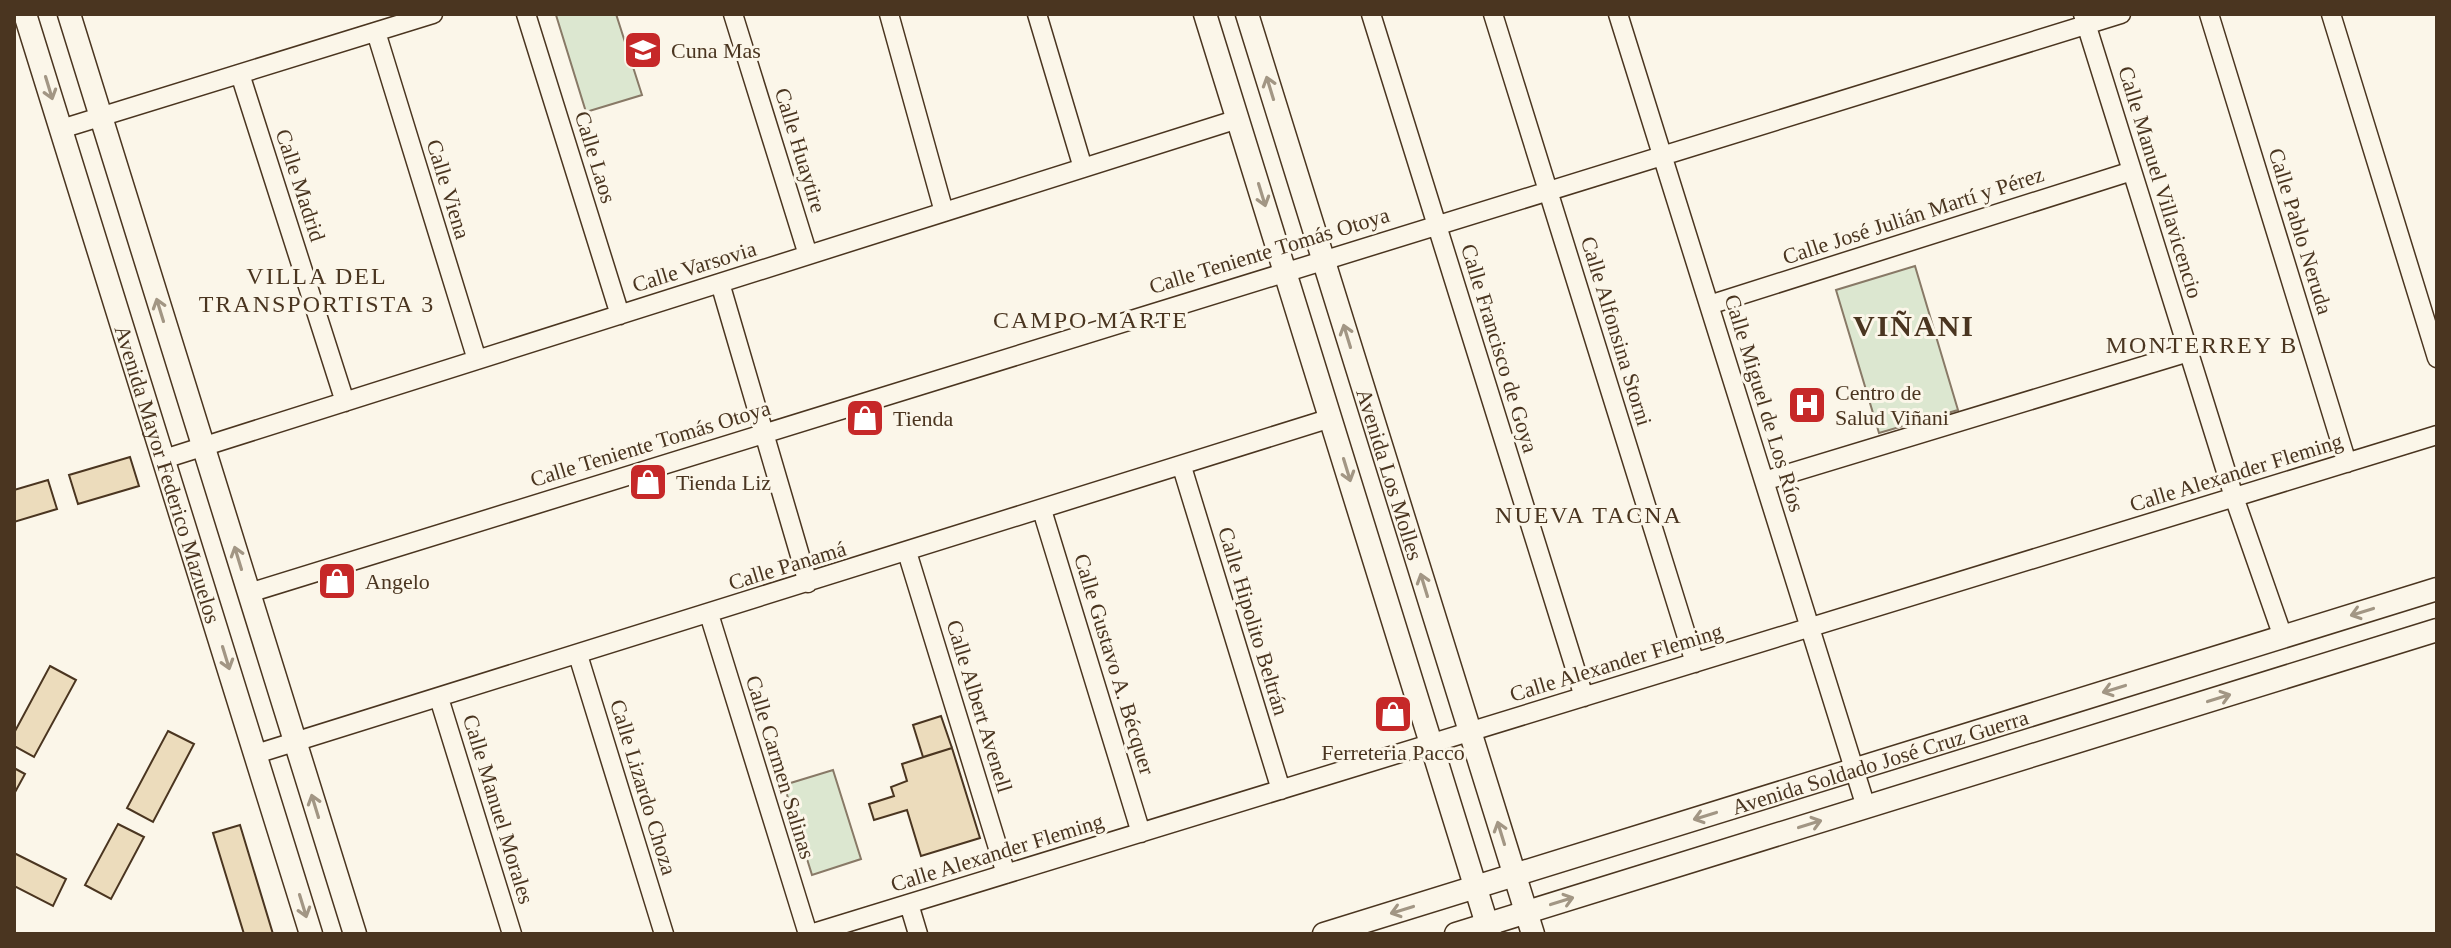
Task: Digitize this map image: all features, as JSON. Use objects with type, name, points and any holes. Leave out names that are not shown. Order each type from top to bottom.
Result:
[{"type":"street","name":"Avenida Mayor Federico Mazuelos","points":[[25,14],[311,934]]},
{"type":"street","name":"Avenida Mayor Federico Mazuelos","points":[[69,14],[355,934]]},
{"type":"street","points":[[61,129],[433,14]]},
{"type":"street","name":"Calle Laos","points":[[526,14],[620,315]]},
{"type":"street","name":"Calle Huaytire","points":[[733,14],[808,255]]},
{"type":"street","points":[[889,14],[944,212]]},
{"type":"street","points":[[1037,14],[1083,168]]},
{"type":"street","name":"Avenida Los Molles","points":[[1205,14],[1488,929]]},
{"type":"street","name":"Avenida Los Molles","points":[[1247,14],[1530,923]]},
{"type":"street","name":"Calle Francisco de Goya","points":[[1371,14],[1584,697]]},
{"type":"street","name":"Calle Alfonsina Storni","points":[[1493,14],[1695,663]]},
{"type":"street","name":"Calle Miguel de Los Ríos","points":[[1618,14],[1866,807]]},
{"type":"street","name":"Calle Teniente Tomás Otoya","points":[[249,593],[1662,154],[2085,19],[2121,14]]},
{"type":"street","name":"Calle Pablo Neruda","points":[[2209,14],[2347,463]]},
{"type":"street","points":[[2331,14],[2437,358]]},
{"type":"street","name":"Calle Manuel Villavicencio","points":[[2085,19],[2234,497],[2283,637]]},
{"type":"street","name":"Calle Viena","points":[[376,32],[477,360]]},
{"type":"street","name":"Calle Madrid","points":[[240,74],[345,402]]},
{"type":"street","name":"Calle Varsovia","points":[[164,459],[1238,119]]},
{"type":"street","name":"Calle José Julián Martí y Pérez","points":[[1709,305],[2132,171]]},
{"type":"street","points":[[720,283],[808,583]]},
{"type":"street","points":[[1764,481],[2189,352]]},
{"type":"street","name":"Calle Panamá","points":[[256,754],[1331,418]]},
{"type":"street","name":"Calle Alexander Fleming","points":[[809,934],[2437,435]]},
{"type":"street","name":"Calle Hipolito Beltrán","points":[[1182,467],[1281,790]]},
{"type":"street","name":"Calle Gustavo A. Bécquer","points":[[1042,510],[1141,833]]},
{"type":"street","name":"Calle Albert Avenell","points":[[907,552],[1006,874]]},
{"type":"street","name":"Avenida Soldado José Cruz Guerra","points":[[1324,934],[2437,589]]},
{"type":"street","name":"Calle Carmen Salinas","points":[[709,614],[809,934]]},
{"type":"street","name":"Avenida Soldado José Cruz Guerra","points":[[1456,934],[1530,923],[1866,807],[2437,630]]},
{"type":"street","name":"Calle Lizardo Choza","points":[[578,655],[664,934]]},
{"type":"street","name":"Calle Manuel Morales","points":[[439,698],[512,934]]},
{"type":"street","points":[[909,904],[918,934]]},
{"type":"green space","points":[[616,14],[642,95],[586,112],[556,15]]},
{"type":"green space","points":[[1915,266],[1958,410],[1879,433],[1836,290]]},
{"type":"green space","points":[[833,770],[861,859],[812,875],[784,785]]},
{"type":"building","points":[[130,457],[139,486],[78,504],[69,475]]},
{"type":"building","points":[[48,480],[57,509],[14,522],[14,490]]},
{"type":"building","points":[[50,666],[76,680],[34,757],[14,746],[14,733]]},
{"type":"building","points":[[941,716],[952,748],[923,757],[913,725]]},
{"type":"building","points":[[168,731],[194,744],[153,822],[127,808]]},
{"type":"building","points":[[952,748],[980,838],[921,856],[907,810],[874,820],[869,804],[894,796],[891,787],[907,781],[902,764]]},
{"type":"building","points":[[14,768],[25,774],[14,794]]},
{"type":"building","points":[[118,824],[144,837],[111,899],[85,885]]},
{"type":"building","points":[[240,825],[273,934],[244,934],[213,833]]},
{"type":"building","points":[[14,853],[66,879],[53,906],[14,886]]},
{"type":"place","name":"Cuna Mas","points":[[643,50]]},
{"type":"place","name":"Centro de Salud Viñani","points":[[1807,405]]},
{"type":"place","name":"Tienda","points":[[865,418]]},
{"type":"place","name":"Tienda Liz","points":[[648,482]]},
{"type":"place","name":"Angelo","points":[[337,581]]},
{"type":"place","name":"Ferreteria Pacco","points":[[1393,714]]},
{"type":"district","name":"VILLA DEL TRANSPORTISTA 3","points":[[317,290]]},
{"type":"district","name":"CAMPO MARTE","points":[[1091,320]]},
{"type":"district","name":"VIÑANI","points":[[1914,326]]},
{"type":"district","name":"MONTERREY B","points":[[2202,345]]},
{"type":"district","name":"NUEVA TACNA","points":[[1589,515]]}]
